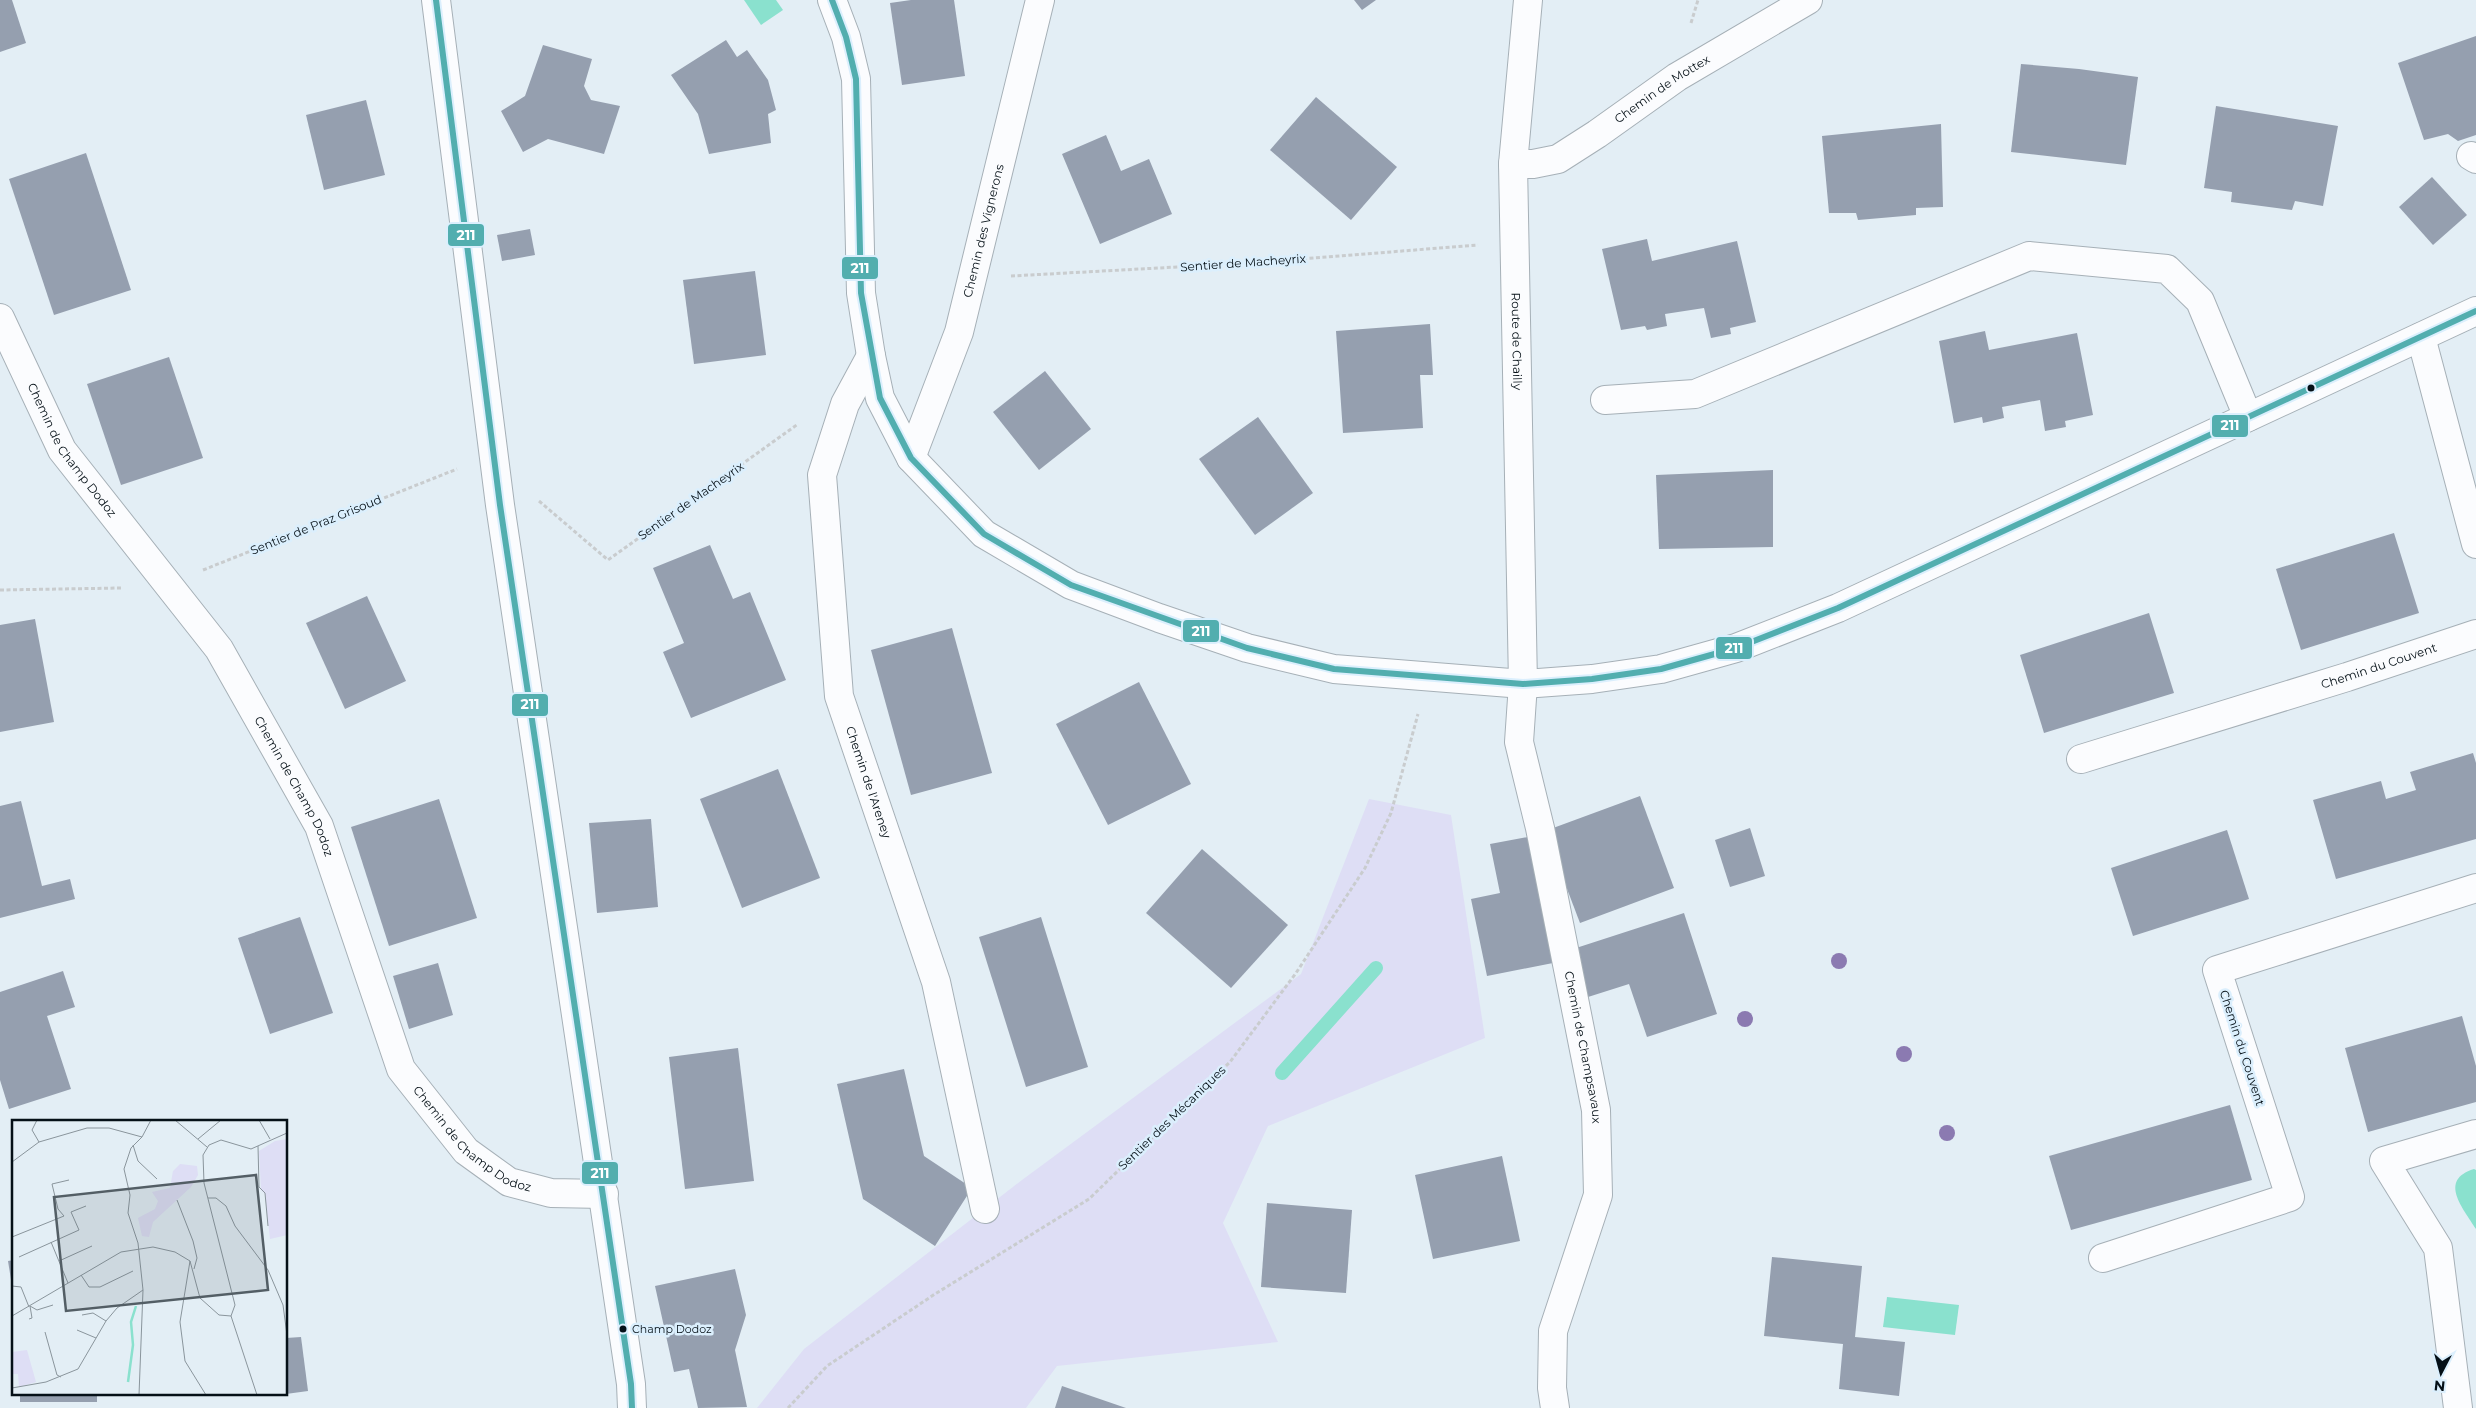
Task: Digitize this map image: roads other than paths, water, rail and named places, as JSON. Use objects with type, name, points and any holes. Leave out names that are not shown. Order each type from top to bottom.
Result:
[{"type":"street","points":[[436,0],[500,505],[604,1194],[631,1384],[632,1408]]},
{"type":"street","points":[[832,0],[846,37],[856,79],[861,293],[871,356],[880,398],[912,458],[984,534],[1071,585],[1247,648],[1334,669],[1523,684],[1592,679],[1661,669],[1736,648],[1838,608],[2476,311]]},
{"type":"street","name":"Chemin des Vignerons","points":[[912,458],[959,332],[1040,0]]},
{"type":"street","name":"Route de Chailly","points":[[1523,684],[1513,244],[1513,164],[1528,0]]},
{"type":"street","name":"Chemin de Mottex","points":[[1513,164],[1533,164],[1558,159],[1598,134],[1677,77],[1808,0]]},
{"type":"street","points":[[1605,400],[1695,394],[2029,256],[2167,268],[2200,301],[2248,417]]},
{"type":"street","name":"Chemin de Champ Dodoz","points":[[0,318],[62,450],[219,648],[319,826],[401,1068],[466,1151],[509,1182],[552,1193],[604,1194]]},
{"type":"street","points":[[2421,337],[2476,544]]},
{"type":"street","name":"Chemin de l'Areney","points":[[871,356],[845,404],[822,475],[839,696],[936,982],[985,1209]]},
{"type":"street","name":"Chemin du Couvent","points":[[2081,759],[2346,677],[2476,634]]},
{"type":"street","name":"Chemin de Champsavaux","points":[[1523,684],[1519,742],[1540,828],[1596,1110],[1598,1195],[1553,1332],[1552,1388],[1555,1408]]},
{"type":"street","name":"Chemin du Couvent","points":[[2103,1258],[2290,1197],[2217,970],[2476,888]]},
{"type":"street","points":[[2458,1408],[2438,1248],[2384,1161],[2476,1134]]},
{"type":"waterway","points":[[1282,1073],[1376,968]]},
{"type":"place","name":"Champ Dodoz","points":[[623,1329]]}]
